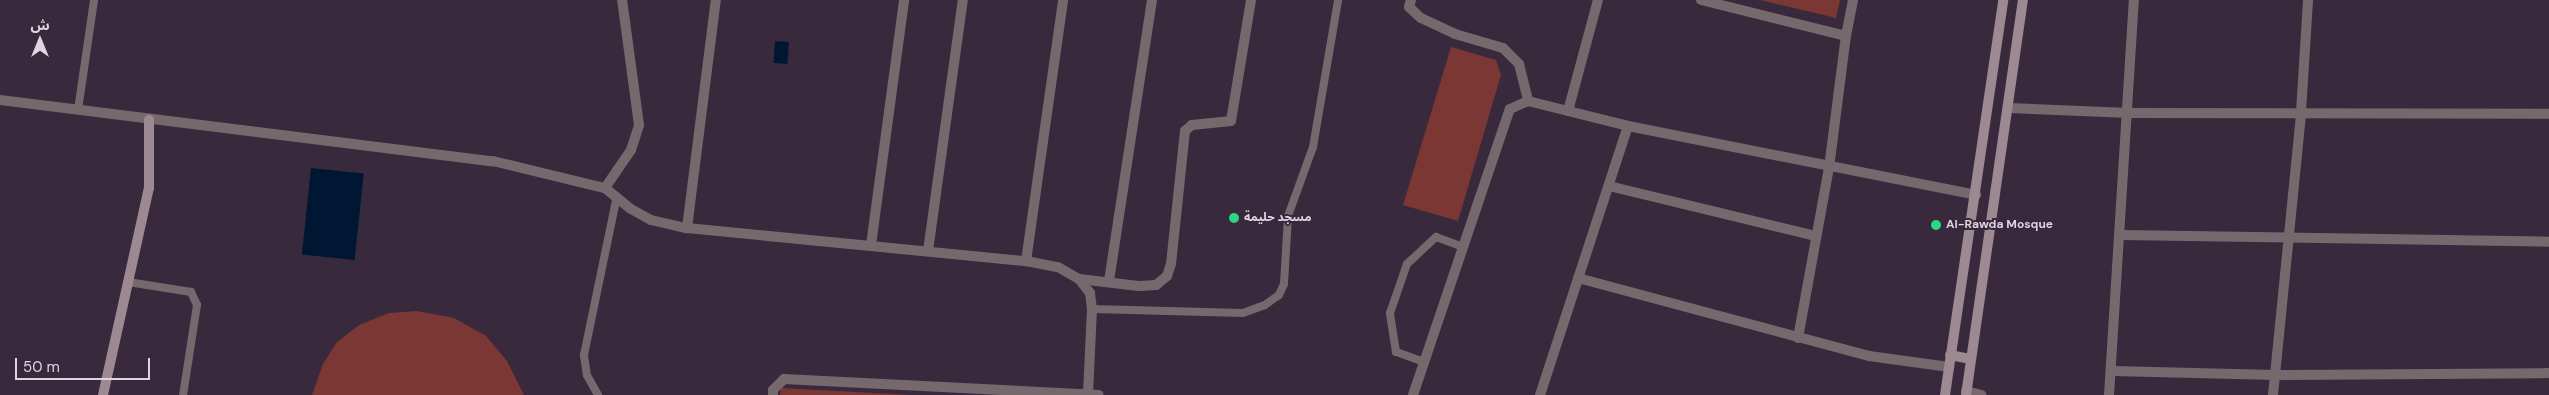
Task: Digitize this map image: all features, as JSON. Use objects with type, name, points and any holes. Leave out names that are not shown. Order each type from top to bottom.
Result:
[{"type":"main road","points":[[1944,395],[1976,195],[2002,0]]},
{"type":"main road","points":[[1966,393],[2009,108],[2023,0]]},
{"type":"main road","points":[[102,395],[150,188],[149,120]]},
{"type":"main road","points":[[1950,355],[1970,359]]},
{"type":"street","points":[[605,188],[631,150],[638,125],[622,0]]},
{"type":"street","points":[[688,228],[716,0]]},
{"type":"street","points":[[928,251],[963,0]]},
{"type":"street","points":[[1026,261],[1063,0]]},
{"type":"street","points":[[1109,281],[1152,0]]},
{"type":"street","points":[[1079,279],[1139,286],[1156,284],[1167,276],[1185,131],[1192,125],[1231,121],[1251,0]]},
{"type":"street","points":[[1411,0],[1410,7],[1421,18],[1455,34],[1503,48],[1519,64],[1528,101]]},
{"type":"street","points":[[1568,111],[1598,0]]},
{"type":"street","points":[[1702,0],[1846,36]]},
{"type":"street","points":[[1798,338],[1829,168],[1846,36],[1853,0]]},
{"type":"street","points":[[2109,395],[2113,371],[2134,0]]},
{"type":"street","points":[[2273,395],[2286,240],[2301,112],[2308,0]]},
{"type":"street","points":[[871,246],[902,1]]},
{"type":"street","points":[[0,100],[149,120],[493,161],[605,188],[631,209],[652,220],[688,228],[1026,261],[1058,267],[1079,279],[1090,293],[1092,309],[1088,395]]},
{"type":"street","points":[[1413,395],[1510,108],[1528,101],[1628,126],[1829,168],[1976,195]]},
{"type":"street","points":[[2009,108],[2129,113],[2549,114]]},
{"type":"street","points":[[1540,395],[1628,126]]},
{"type":"street","points":[[1608,186],[1816,236]]},
{"type":"street","points":[[2121,235],[2286,240],[2549,242]]},
{"type":"street","points":[[1578,278],[1868,356],[1949,368]]},
{"type":"street","points":[[2113,371],[2276,375],[2549,373]]},
{"type":"street","points":[[773,395],[773,390],[784,378],[1099,395]]},
{"type":"street","points":[[1966,393],[1981,395]]},
{"type":"lane","points":[[78,110],[94,0]]},
{"type":"lane","points":[[1092,309],[1243,313],[1265,305],[1279,295],[1284,284],[1288,216],[1313,147],[1338,0]]},
{"type":"lane","points":[[598,395],[586,375],[584,355],[617,196]]},
{"type":"lane","points":[[1424,362],[1396,352],[1390,313],[1407,264],[1436,237],[1463,247]]},
{"type":"lane","points":[[128,282],[191,292],[197,304],[183,395]]},
{"type":"shaded area","points":[[1760,0],[1840,0],[1836,18]]},
{"type":"shaded area","points":[[1451,47],[1496,60],[1501,75],[1458,221],[1403,205]]},
{"type":"shaded area","points":[[417,311],[454,318],[486,336],[507,361],[524,395],[312,395],[323,364],[337,342],[359,325],[389,313]]},
{"type":"shaded area","points":[[781,388],[912,395],[780,395]]},
{"type":"water","points":[[775,41],[789,42],[787,64],[773,63]]},
{"type":"water","points":[[311,168],[364,174],[355,260],[302,255]]},
{"type":"place","name":"مسجد حليمة","points":[[1234,218]]},
{"type":"place","name":"Al-Rawda Mosque","points":[[1936,225]]}]
